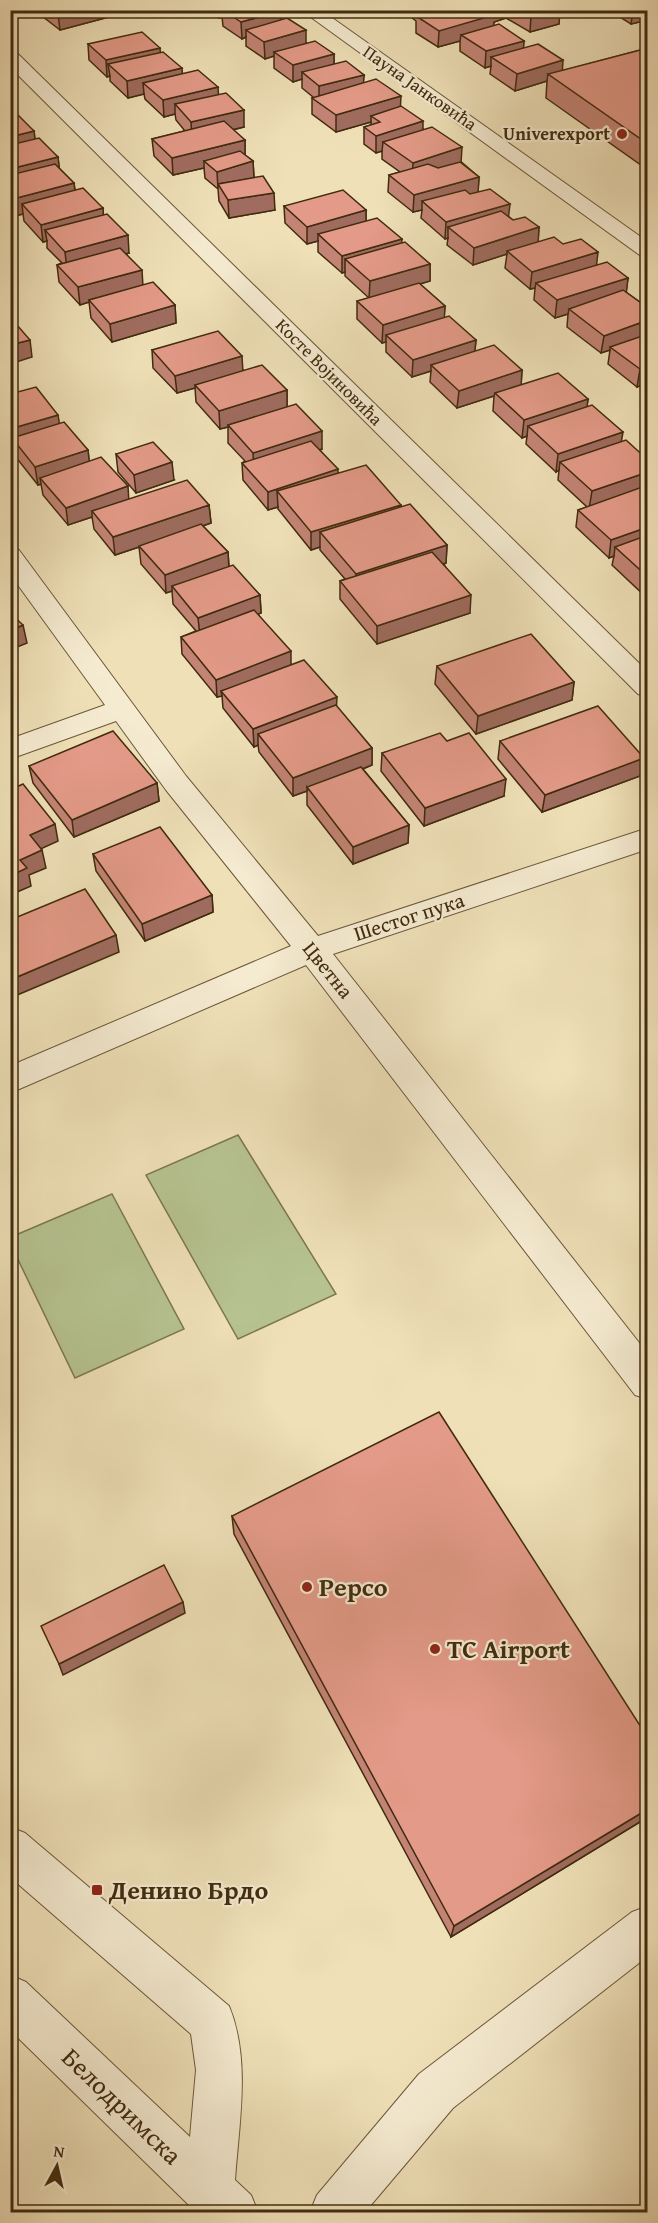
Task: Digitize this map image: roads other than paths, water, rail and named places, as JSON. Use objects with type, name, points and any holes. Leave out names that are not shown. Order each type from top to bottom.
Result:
[{"type":"street","name":"Пауна Јанковића","points":[[309,10],[648,252]]},
{"type":"street","name":"Косте Војиновића","points":[[10,56],[648,688]]},
{"type":"street","name":"Цветна","points":[[10,555],[176,783],[311,950],[648,1383]]},
{"type":"street","points":[[10,750],[122,709]]},
{"type":"street","name":"Шестог пука","points":[[10,1080],[311,950],[648,838]]},
{"type":"street","points":[[10,1848],[213,2022],[219,2070],[222,2202]]},
{"type":"street","points":[[334,2212],[436,2091],[648,1928]]},
{"type":"street","name":"Белодримска","points":[[10,1998],[222,2202]]},
{"type":"place","name":"Univerexport","points":[[622,134]]},
{"type":"place","name":"Pepco","points":[[307,1587]]},
{"type":"place","name":"TC Airport","points":[[435,1649]]},
{"type":"place","name":"Денино Брдо","points":[[97,1890]]}]
